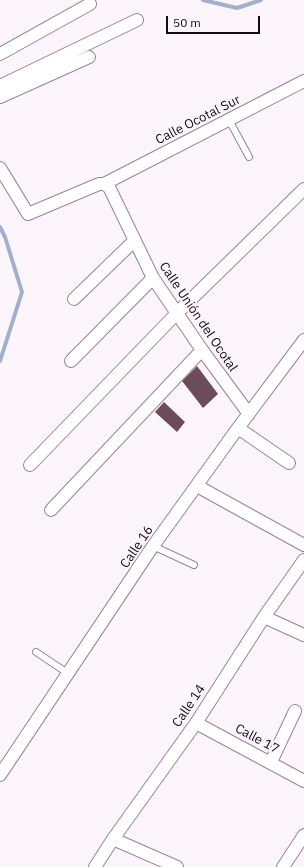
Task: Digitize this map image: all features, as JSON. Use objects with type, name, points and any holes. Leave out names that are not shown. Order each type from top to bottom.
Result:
[{"type":"street","points":[[0,54],[90,4]]},
{"type":"street","points":[[0,86],[137,20]]},
{"type":"street","points":[[0,97],[89,57]]},
{"type":"street","name":"Calle Ocotal Sur","points":[[104,184],[304,81]]},
{"type":"street","points":[[0,168],[28,214],[99,184],[104,184]]},
{"type":"street","name":"Calle Unión del Ocotal","points":[[104,184],[109,187],[153,278],[202,350],[249,414]]},
{"type":"street","points":[[30,465],[177,313],[304,189]]},
{"type":"street","points":[[74,299],[134,241]]},
{"type":"street","points":[[70,361],[153,278]]},
{"type":"street","name":"Calle 16","points":[[0,775],[69,674],[153,546],[238,428],[304,340]]},
{"type":"street","points":[[51,510],[202,350]]},
{"type":"street","points":[[238,428],[289,463]]},
{"type":"street","points":[[197,486],[304,545]]},
{"type":"street","name":"Calle 14","points":[[95,867],[113,839],[196,723],[264,616],[304,560]]},
{"type":"street","points":[[264,616],[304,635]]},
{"type":"street","points":[[271,762],[295,712]]},
{"type":"street","name":"Calle 17","points":[[196,723],[304,781]]},
{"type":"street","points":[[283,867],[304,835]]},
{"type":"street","points":[[113,839],[177,867]]},
{"type":"lane","points":[[229,120],[249,157]]},
{"type":"lane","points":[[153,546],[194,565]]},
{"type":"lane","points":[[36,652],[69,674]]},
{"type":"building","points":[[197,366],[218,394],[203,408],[182,381]]},
{"type":"building","points":[[164,402],[185,422],[177,432],[155,412]]},
{"type":"waterway","points":[[203,0],[237,8],[261,0]]},
{"type":"waterway","points":[[0,227],[5,237],[22,292],[0,361]]}]
